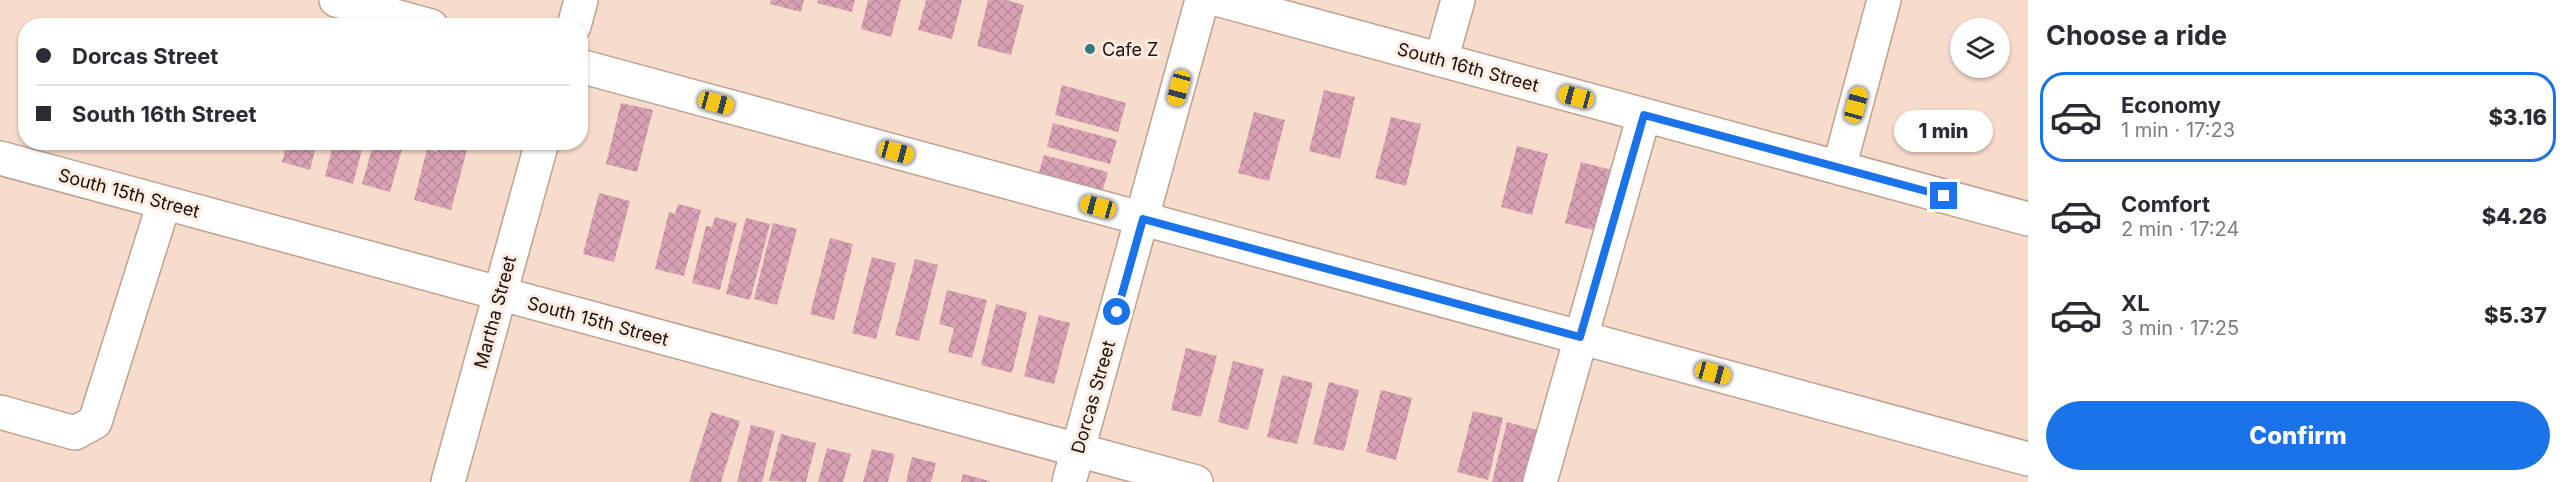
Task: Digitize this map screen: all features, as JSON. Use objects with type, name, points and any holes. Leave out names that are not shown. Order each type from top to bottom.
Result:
[{"type":"street","points":[[336,0],[402,18]]},
{"type":"street","points":[[576,18],[581,0]]},
{"type":"street","name":"Dorcas Street","points":[[1069,482],[1202,0]]},
{"type":"street","name":"South 16th Street","points":[[1220,0],[2028,219]]},
{"type":"street","points":[[1442,60],[1458,0]]},
{"type":"street","points":[[1839,168],[1884,0]]},
{"type":"street","points":[[588,68],[2024,459]]},
{"type":"street","points":[[1540,482],[1644,115]]},
{"type":"street","name":"Martha Street","points":[[448,482],[540,150]]},
{"type":"street","name":"South 15th Street","points":[[0,158],[1196,482]]},
{"type":"street","points":[[0,412],[75,433],[95,422],[164,203]]},
{"type":"building","points":[[771,0],[804,0],[801,12],[770,4]]},
{"type":"building","points":[[818,0],[855,0],[852,12],[817,3]]},
{"type":"building","points":[[868,0],[901,0],[891,37],[861,29]]},
{"type":"building","points":[[926,0],[962,0],[952,39],[918,30]]},
{"type":"building","points":[[988,0],[1006,0],[1024,5],[1011,55],[977,46]]},
{"type":"building","points":[[1062,85],[1126,103],[1118,132],[1055,115]]},
{"type":"building","points":[[1324,90],[1355,97],[1340,159],[1309,151]]},
{"type":"building","points":[[621,103],[653,110],[637,172],[606,164]]},
{"type":"building","points":[[1254,112],[1285,120],[1269,181],[1238,173]]},
{"type":"building","points":[[1391,117],[1421,124],[1406,186],[1375,178]]},
{"type":"building","points":[[1053,123],[1117,140],[1110,164],[1047,147]]},
{"type":"building","points":[[1517,146],[1548,154],[1532,215],[1501,207]]},
{"type":"building","points":[[285,150],[315,150],[310,170],[282,162]]},
{"type":"building","points":[[332,150],[362,150],[353,184],[325,176]]},
{"type":"building","points":[[372,150],[402,150],[390,192],[362,184]]},
{"type":"building","points":[[427,150],[437,152],[438,150],[467,150],[451,210],[414,200]]},
{"type":"building","points":[[1044,155],[1108,172],[1101,196],[1037,179]]},
{"type":"building","points":[[1581,162],[1612,170],[1597,231],[1565,223]]},
{"type":"building","points":[[599,193],[630,201],[614,262],[583,254]]},
{"type":"building","points":[[678,204],[701,210],[684,276],[655,269],[669,212],[675,214]]},
{"type":"building","points":[[715,217],[737,223],[720,290],[692,283],[706,226],[712,227]]},
{"type":"building","points":[[746,218],[770,224],[750,300],[726,294]]},
{"type":"building","points":[[773,223],[797,229],[777,305],[754,299]]},
{"type":"building","points":[[830,238],[853,244],[834,320],[810,314]]},
{"type":"building","points":[[872,257],[896,263],[876,339],[852,333]]},
{"type":"building","points":[[915,259],[938,265],[919,341],[895,335]]},
{"type":"building","points":[[947,290],[987,300],[972,358],[948,352],[954,328],[939,324]]},
{"type":"building","points":[[996,304],[1027,312],[1012,373],[981,365]]},
{"type":"building","points":[[1039,315],[1070,323],[1054,384],[1024,376]]},
{"type":"building","points":[[1186,348],[1217,356],[1201,417],[1171,410]]},
{"type":"building","points":[[1233,361],[1264,369],[1248,430],[1218,422]]},
{"type":"building","points":[[1282,375],[1313,383],[1297,444],[1267,437]]},
{"type":"building","points":[[1329,382],[1359,390],[1344,451],[1313,444]]},
{"type":"building","points":[[1381,390],[1412,398],[1396,460],[1366,452]]},
{"type":"building","points":[[1473,411],[1503,418],[1488,480],[1457,472]]},
{"type":"building","points":[[711,412],[740,421],[721,482],[689,482]]},
{"type":"building","points":[[1507,422],[1537,430],[1525,482],[1492,482]]},
{"type":"building","points":[[751,425],[775,431],[762,482],[737,482]]},
{"type":"building","points":[[781,434],[816,443],[806,482],[769,481]]},
{"type":"building","points":[[827,448],[851,454],[843,482],[818,482]]},
{"type":"building","points":[[872,449],[895,454],[888,482],[863,482]]},
{"type":"building","points":[[912,457],[936,463],[931,482],[906,482]]},
{"type":"building","points":[[963,474],[990,481],[990,482],[961,482]]},
{"type":"place","name":"Cafe Z","points":[[1090,49]]},
{"type":"route","points":[[1117,312],[1143,219],[1580,337],[1644,115],[1944,196]]}]
